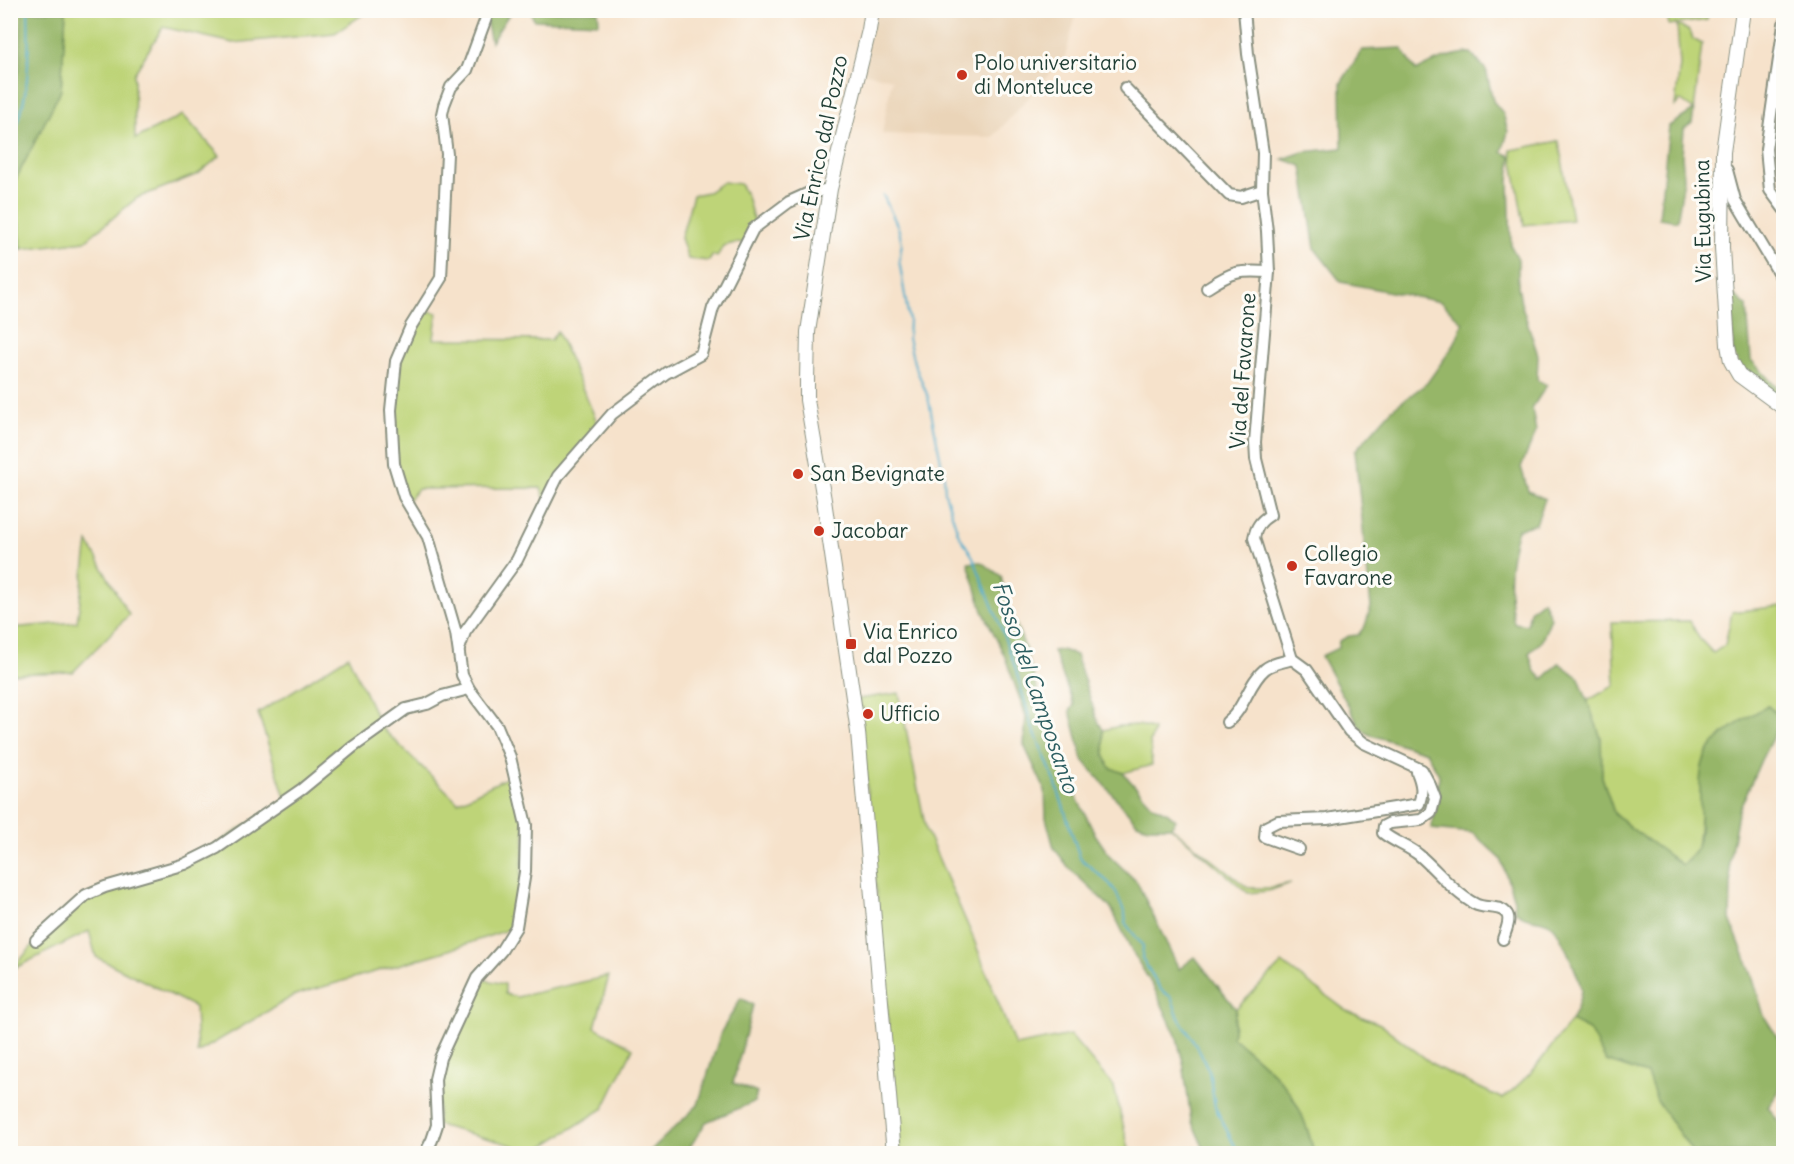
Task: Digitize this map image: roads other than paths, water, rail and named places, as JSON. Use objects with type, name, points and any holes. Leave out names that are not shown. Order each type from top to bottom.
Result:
[{"type":"street","points":[[425,1154],[437,1125],[435,1079],[440,1058],[477,978],[501,951],[516,927],[525,872],[526,825],[510,757],[496,726],[469,689],[462,675],[456,633],[428,537],[404,497],[394,464],[391,410],[396,361],[411,326],[441,278],[447,154],[442,114],[444,105],[451,87],[467,70],[489,10]]},
{"type":"street","name":"Via Enrico dal Pozzo","points":[[872,10],[830,189],[808,332],[807,400],[858,732],[894,1154]]},
{"type":"street","name":"Via del Favarone","points":[[1244,10],[1248,54],[1263,153],[1262,190],[1268,231],[1269,272],[1255,442],[1256,459],[1270,515],[1261,521],[1254,538],[1292,659],[1307,670],[1349,730],[1364,743],[1415,766]]},
{"type":"street","name":"Via Eugubina","points":[[1743,10],[1723,152],[1722,248],[1728,345],[1731,361],[1739,375],[1784,408]]},
{"type":"street","points":[[1784,24],[1766,149],[1770,190],[1784,209]]},
{"type":"street","points":[[1125,88],[1228,195],[1241,197],[1262,190]]},
{"type":"street","points":[[1723,152],[1735,200],[1784,282]]},
{"type":"street","points":[[459,651],[465,632],[517,560],[558,476],[612,414],[666,373],[701,354],[713,308],[753,229],[789,202],[809,193],[830,189]]},
{"type":"street","points":[[1207,288],[1222,278],[1243,270],[1269,272]]},
{"type":"street","points":[[1227,722],[1234,717],[1265,669],[1292,659]]},
{"type":"street","points":[[36,940],[86,895],[105,887],[185,864],[217,848],[302,789],[353,747],[406,709],[469,689]]},
{"type":"street","points":[[1299,849],[1265,837],[1266,827],[1278,821],[1328,819],[1419,804],[1422,785],[1415,766]]},
{"type":"street","points":[[1415,766],[1422,770],[1435,798],[1431,813],[1421,820],[1390,823],[1384,826],[1383,833],[1418,855],[1457,893],[1477,906],[1507,913],[1503,939]]},
{"type":"waterway","points":[[10,139],[17,125],[25,93],[28,10]]},
{"type":"waterway","name":"Fosso del Camposanto","points":[[883,195],[898,227],[902,243],[899,260],[909,320],[908,338],[914,363],[928,397],[944,476],[945,493],[958,533],[973,557],[1000,625],[1016,670],[1031,724],[1055,781],[1080,858],[1116,892],[1125,914],[1126,924],[1143,946],[1142,958],[1161,990],[1171,997],[1179,1018],[1209,1071],[1215,1107],[1239,1154]]},
{"type":"place","name":"Polo universitario di Monteluce","points":[[962,75]]},
{"type":"place","name":"San Bevignate","points":[[798,474]]},
{"type":"place","name":"Jacobar","points":[[819,531]]},
{"type":"place","name":"Collegio Favarone","points":[[1292,566]]},
{"type":"place","name":"Via Enrico dal Pozzo","points":[[851,644]]},
{"type":"place","name":"Ufficio","points":[[868,714]]}]
